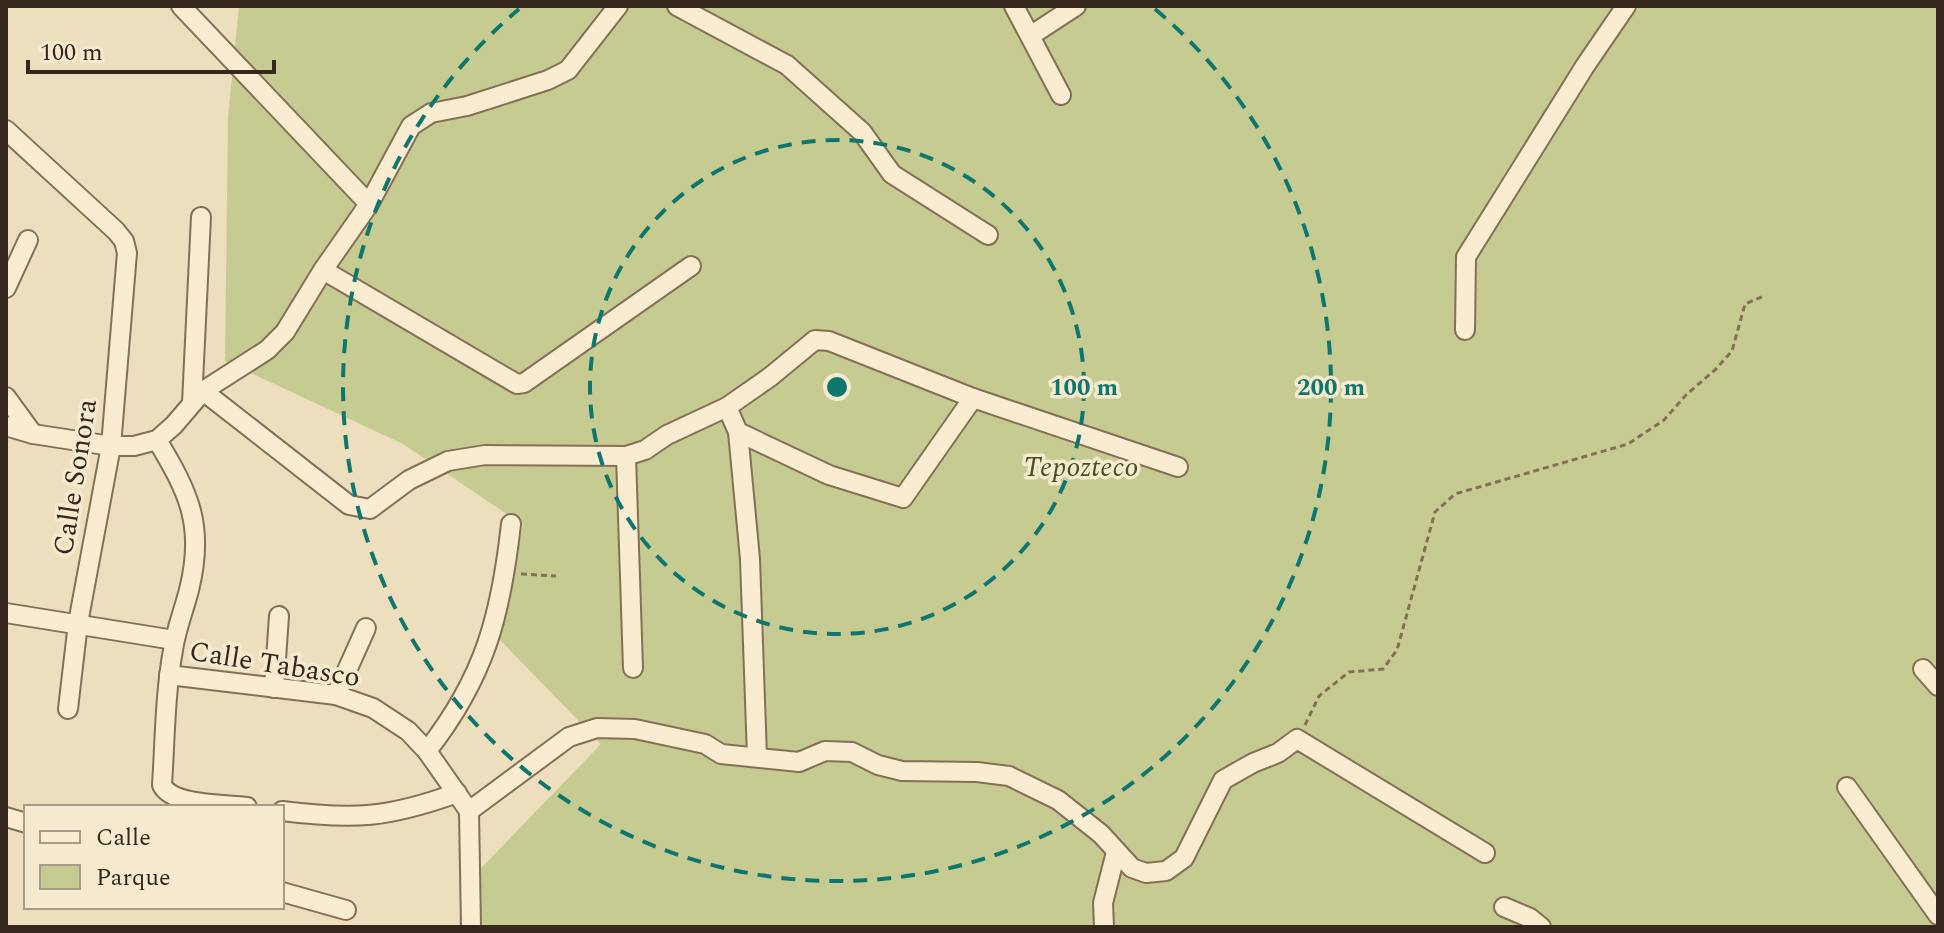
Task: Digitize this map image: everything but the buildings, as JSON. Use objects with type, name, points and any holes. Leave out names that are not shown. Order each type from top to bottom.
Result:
[{"type":"street","points":[[181,6],[369,204]]},
{"type":"street","points":[[6,426],[33,434],[111,446],[134,446],[157,440],[198,397],[267,350],[285,332],[369,204],[411,126],[431,113],[467,106],[548,80],[568,70],[618,6]]},
{"type":"street","points":[[677,6],[787,65],[862,132],[892,174],[988,235]]},
{"type":"street","points":[[1014,6],[1061,95]]},
{"type":"street","points":[[1030,36],[1076,6]]},
{"type":"street","points":[[1465,330],[1466,257],[1626,6]]},
{"type":"street","name":"Calle Sonora","points":[[6,130],[116,231],[124,241],[127,253],[111,446],[78,623],[68,709]]},
{"type":"street","points":[[198,397],[201,217]]},
{"type":"street","points":[[6,288],[28,240]]},
{"type":"street","points":[[323,270],[517,384],[524,383],[691,266]]},
{"type":"street","points":[[198,397],[349,505],[370,509],[409,480],[448,461],[485,455],[626,456],[645,450],[667,435],[727,407],[815,340],[829,341],[973,398],[1178,467]]},
{"type":"street","points":[[6,397],[33,434]]},
{"type":"street","points":[[738,432],[829,475],[903,498],[973,398]]},
{"type":"street","points":[[727,407],[738,432],[750,559],[757,757]]},
{"type":"street","points":[[157,440],[183,484],[195,520],[195,556],[190,590],[174,640],[169,675],[162,785],[166,793],[177,799],[230,805]]},
{"type":"street","points":[[626,456],[633,668]]},
{"type":"street","points":[[427,751],[463,699],[486,653],[506,573],[511,524]]},
{"type":"street","name":"Calle Tabasco","points":[[6,613],[174,640]]},
{"type":"street","points":[[274,688],[279,616]]},
{"type":"street","points":[[336,695],[366,628]]},
{"type":"street","points":[[1923,669],[1938,686]]},
{"type":"street","name":"Calle Tabasco","points":[[169,675],[336,695],[373,708],[408,731],[427,751],[469,811]]},
{"type":"street","points":[[471,927],[469,811],[569,737],[597,728],[635,729],[676,736],[705,744],[721,754],[799,762],[825,751],[852,752],[878,765],[902,771],[977,772],[1009,776],[1058,800],[1101,834],[1132,868],[1146,873],[1166,871],[1184,858],[1223,780],[1278,753],[1297,739],[1485,853]]},
{"type":"street","points":[[1847,787],[1938,915]]},
{"type":"street","points":[[284,811],[346,817],[383,815],[422,806],[457,793]]},
{"type":"street","points":[[1104,927],[1103,903],[1116,852]]},
{"type":"street","points":[[284,893],[346,910]]},
{"type":"street","points":[[1504,907],[1530,918],[1541,927]]},
{"type":"path","points":[[1297,739],[1319,696],[1349,672],[1383,669],[1397,650],[1435,512],[1455,494],[1628,444],[1664,420],[1686,395],[1716,369],[1732,351],[1745,304],[1764,296]]},
{"type":"path","points":[[506,573],[556,576]]},
{"type":"green space","name":"Tepozteco","points":[[239,6],[1938,6],[1938,927],[459,927],[462,888],[601,744],[498,638],[523,525],[403,444],[225,361],[228,117]]}]
